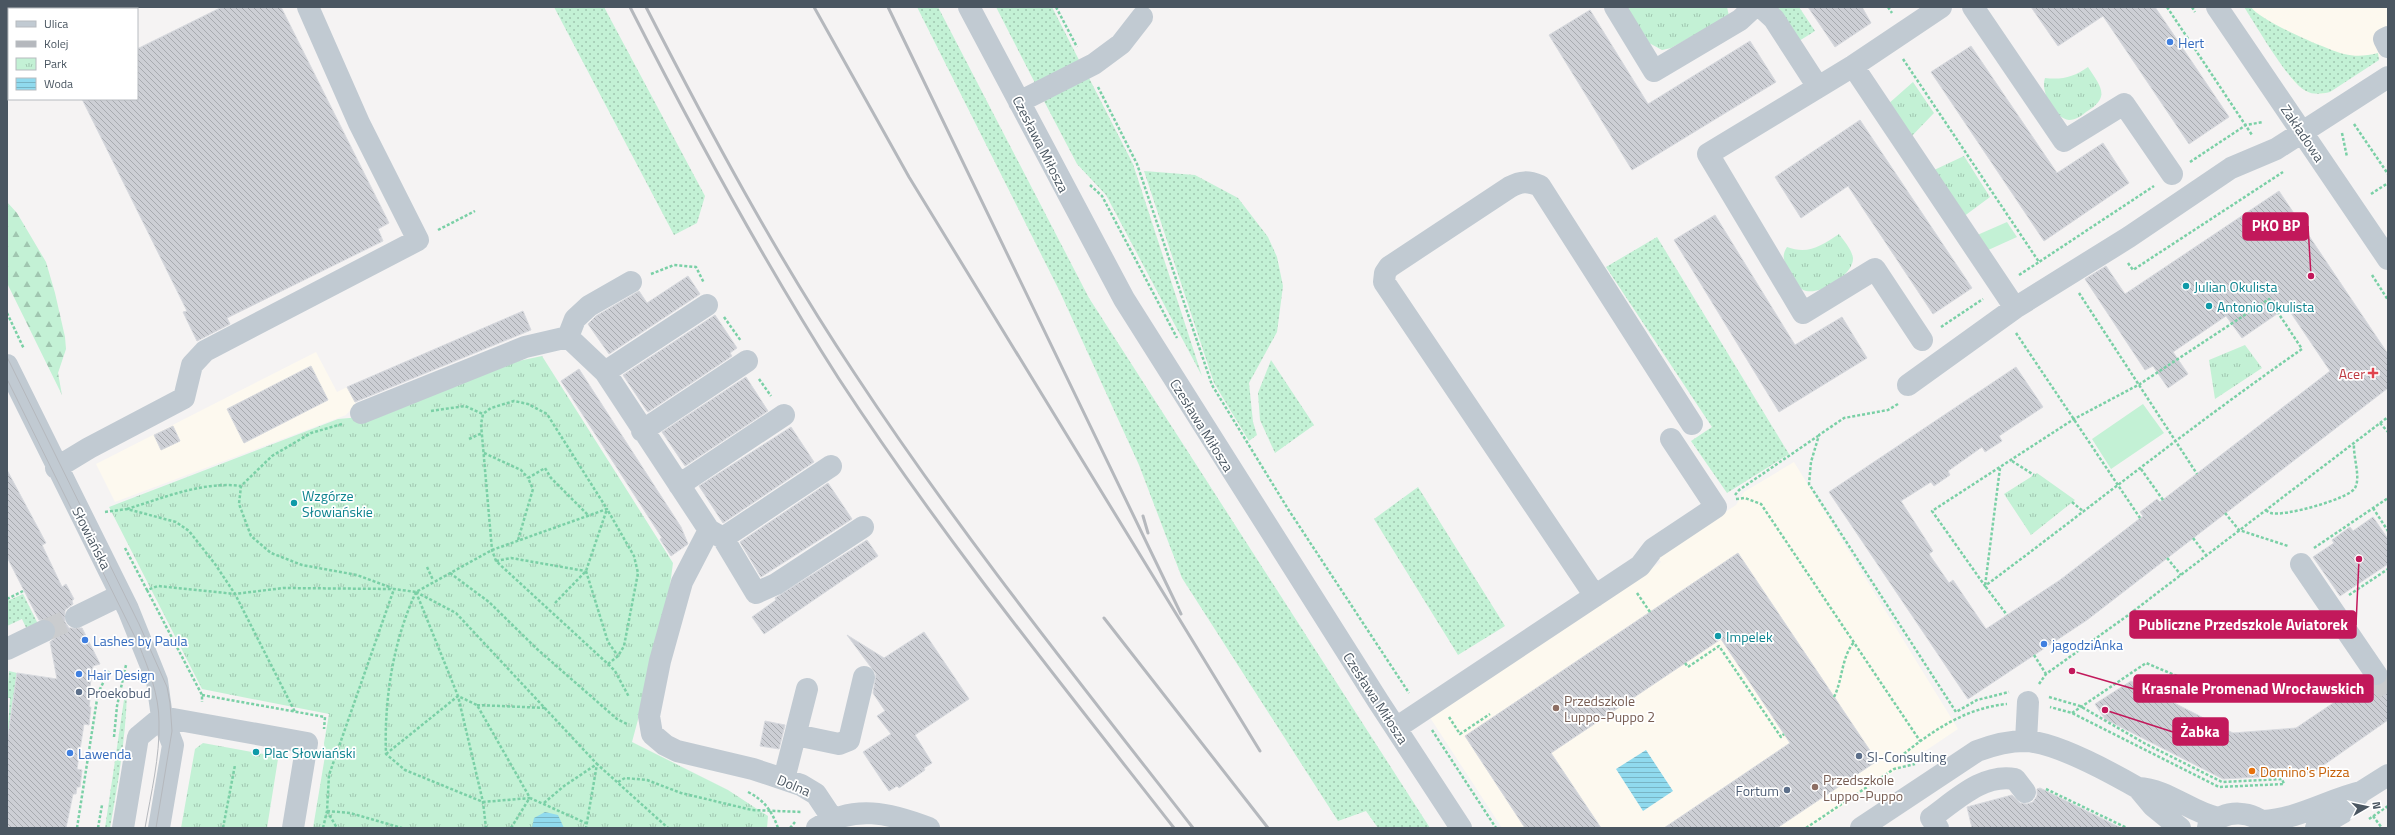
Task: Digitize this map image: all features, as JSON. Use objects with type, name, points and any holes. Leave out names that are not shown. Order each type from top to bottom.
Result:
[{"type":"street","points":[[56,468],[89,448],[184,398],[192,365],[204,351],[418,240],[359,123],[308,7]]},
{"type":"street","name":"Czesława Miłosza","points":[[969,7],[1124,299],[1460,828]]},
{"type":"street","points":[[1615,7],[1654,71],[1740,20],[1754,7]]},
{"type":"street","points":[[1761,7],[1774,19],[1818,87]]},
{"type":"street","points":[[1922,340],[1875,268],[1803,313],[1708,154],[1853,66],[1941,7]]},
{"type":"street","points":[[1973,7],[2064,141],[2124,104],[2172,174]]},
{"type":"street","name":"Zakładowa","points":[[2217,7],[2388,259]]},
{"type":"street","points":[[1019,102],[1088,67],[1121,44],[1142,17]]},
{"type":"street","points":[[1853,66],[2001,288],[2010,312]]},
{"type":"street","points":[[1908,385],[2010,312],[2068,276],[2231,168],[2263,154],[2388,76]]},
{"type":"street","points":[[1595,596],[1384,282],[1385,273],[1389,266],[1510,186],[1518,182],[1530,182],[1540,186],[1692,424]]},
{"type":"street","points":[[568,337],[575,320],[589,306],[631,282]]},
{"type":"street","points":[[605,372],[707,305]]},
{"type":"street","points":[[568,337],[605,372],[642,431],[679,485],[716,534],[756,593],[776,584],[863,527]]},
{"type":"street","points":[[361,413],[525,347],[568,337]]},
{"type":"street","points":[[642,431],[747,361]]},
{"type":"street","name":"Słowiańska","points":[[7,365],[56,468],[121,595],[146,651],[157,681],[162,717],[173,745],[159,828]]},
{"type":"street","points":[[679,485],[784,415]]},
{"type":"street","points":[[1396,728],[1640,566],[1653,549],[1716,506],[1671,439]]},
{"type":"street","points":[[652,734],[649,716],[660,661],[682,582],[716,534],[831,466]]},
{"type":"street","points":[[2298,556],[2376,674]]},
{"type":"street","points":[[76,617],[121,595]]},
{"type":"street","points":[[7,649],[44,631]]},
{"type":"street","points":[[796,735],[839,744],[849,740],[864,677]]},
{"type":"street","points":[[784,779],[807,689]]},
{"type":"street","points":[[2026,741],[2031,697]]},
{"type":"street","points":[[123,828],[138,737],[162,717],[307,743],[293,828]]},
{"type":"street","name":"Dolna","points":[[652,734],[665,745],[677,751],[754,769],[801,785],[816,794],[818,819]]},
{"type":"street","points":[[1861,828],[1913,792],[1977,752],[1995,744],[2026,741],[2068,753],[2138,788],[2152,806],[2180,828]]},
{"type":"street","points":[[2316,828],[2342,812],[2361,792],[2388,775]]},
{"type":"street","points":[[1913,792],[1934,823],[1973,789],[1995,778],[2015,779],[2032,789]]},
{"type":"street","points":[[2138,788],[2149,788],[2164,794],[2190,808],[2212,823],[2229,814],[2241,813],[2253,816],[2266,825],[2291,817],[2341,797],[2361,792]]},
{"type":"street","points":[[818,819],[853,813],[876,813],[909,820],[929,828]]},
{"type":"path","points":[[1056,7],[1137,164],[1198,347],[1218,398],[1288,509],[1496,828]]},
{"type":"path","points":[[2116,244],[2133,270],[2276,176],[2246,125],[2167,7]]},
{"type":"path","points":[[1891,40],[2038,262]]},
{"type":"path","points":[[2350,119],[2388,174]]},
{"type":"path","points":[[1922,340],[2246,125],[2264,122]]},
{"type":"path","points":[[2339,129],[2343,134],[2344,149],[2351,163]]},
{"type":"path","points":[[2371,194],[2388,183]]},
{"type":"path","points":[[1088,184],[1102,196],[1178,340]]},
{"type":"path","points":[[2367,188],[2375,200]]},
{"type":"path","points":[[418,240],[475,211]]},
{"type":"path","points":[[631,282],[674,265],[696,267],[709,292],[707,305]]},
{"type":"path","points":[[2068,276],[2198,474]]},
{"type":"path","points":[[1985,586],[2141,469],[2220,406],[2302,349],[2269,299],[2140,384],[2074,418],[1932,511],[1985,586],[2007,615]]},
{"type":"path","points":[[2010,312],[2074,418],[2140,518]]},
{"type":"path","points":[[1908,385],[1905,395],[1899,403],[1888,410],[1844,418],[1739,490],[1733,499],[1745,498],[1761,504],[1920,741]]},
{"type":"path","points":[[608,664],[618,656],[624,646],[638,573],[634,556],[607,509],[547,414],[528,404],[514,401],[491,408],[483,414],[482,433],[492,550],[496,561],[615,671],[630,699]]},
{"type":"path","points":[[361,413],[347,422],[311,433],[272,456],[241,486],[239,504],[251,536],[271,553],[302,565],[357,575],[394,589]]},
{"type":"path","points":[[2031,697],[2046,674],[2181,575],[2388,417]]},
{"type":"path","points":[[2380,423],[2388,432]]},
{"type":"path","points":[[469,439],[482,433]]},
{"type":"path","points":[[1819,435],[1811,462],[1809,484],[1956,712],[1977,700],[2007,692],[2080,706],[2144,743],[2222,782],[2282,779],[2284,784],[2219,787],[2072,713],[2031,697],[1990,706],[1957,717],[1920,741],[1900,757]]},
{"type":"path","points":[[2266,510],[2271,513],[2282,513],[2324,504],[2349,495],[2354,490],[2359,479],[2354,464],[2354,443]]},
{"type":"path","points":[[484,452],[521,470],[528,478],[533,489],[517,540]]},
{"type":"path","points":[[2012,460],[2034,475]]},
{"type":"path","points":[[1985,586],[2000,467]]},
{"type":"path","points":[[528,478],[545,468],[551,478],[589,516]]},
{"type":"path","points":[[2141,469],[2163,500]]},
{"type":"path","points":[[109,518],[105,512],[127,509],[184,491],[228,484],[241,486]]},
{"type":"path","points":[[2225,513],[2239,530],[2298,556],[2297,559],[2388,498]]},
{"type":"path","points":[[2072,502],[2084,512]]},
{"type":"path","points":[[2373,508],[2388,531]]},
{"type":"path","points":[[127,509],[176,522],[189,531],[215,564],[235,594],[296,712]]},
{"type":"path","points":[[588,824],[530,798],[483,802],[405,770],[386,754],[385,718],[401,628],[416,592],[433,580],[450,573],[492,550],[607,509]]},
{"type":"path","points":[[555,603],[586,571],[607,509]]},
{"type":"path","points":[[2193,538],[2206,555]]},
{"type":"path","points":[[123,545],[147,590],[158,586],[235,594],[283,588],[394,589],[416,592],[456,613],[597,764],[668,828]]},
{"type":"path","points":[[496,561],[511,558],[586,571]]},
{"type":"path","points":[[2167,558],[2181,575]]},
{"type":"path","points":[[428,567],[433,580]]},
{"type":"path","points":[[2331,608],[2388,569]]},
{"type":"path","points":[[586,571],[608,642],[618,656]]},
{"type":"path","points":[[450,573],[489,602],[537,649],[617,718],[644,733],[652,734]]},
{"type":"path","points":[[324,828],[327,811],[329,775],[394,589]]},
{"type":"path","points":[[7,599],[23,591]]},
{"type":"path","points":[[416,592],[458,696],[483,802],[486,828]]},
{"type":"path","points":[[1834,697],[1840,684],[1845,653],[1854,642]]},
{"type":"path","points":[[1685,664],[1688,667],[1719,646],[1781,737],[1784,734]]},
{"type":"path","points":[[2034,655],[2046,674]]},
{"type":"path","points":[[2072,713],[2080,706],[2146,663],[2177,676]]},
{"type":"path","points":[[77,828],[98,693],[110,671]]},
{"type":"path","points":[[458,696],[476,705],[546,708]]},
{"type":"path","points":[[386,754],[458,696]]},
{"type":"path","points":[[476,705],[530,798]]},
{"type":"path","points":[[1445,712],[1460,734],[1490,714]]},
{"type":"path","points":[[1806,828],[1894,769],[1921,763]]},
{"type":"path","points":[[544,803],[564,786],[597,764]]},
{"type":"path","points":[[586,828],[588,824],[597,764]]},
{"type":"path","points":[[223,828],[236,765]]},
{"type":"path","points":[[618,782],[625,778],[647,780],[681,792],[752,810],[818,819]]},
{"type":"path","points":[[2032,789],[2127,828]]},
{"type":"path","points":[[511,828],[530,798]]},
{"type":"path","points":[[2364,822],[2388,806]]},
{"type":"path","points":[[327,811],[337,828]]},
{"type":"path","points":[[327,811],[350,813],[402,828]]},
{"type":"path","points":[[2373,816],[2382,828]]},
{"type":"shaded area","points":[[2244,7],[2388,7],[2388,51],[2323,94],[2307,92],[2294,82]]},
{"type":"shaded area","points":[[316,352],[337,392],[347,387],[356,404],[346,415],[115,502],[96,464]]},
{"type":"shaded area","points":[[1794,462],[1958,729],[1810,828],[1502,828],[1429,716],[1661,562],[1658,558],[1660,555],[1736,505],[1744,492]]},
{"type":"green space","points":[[554,7],[604,7],[705,196],[697,223],[674,235]]},
{"type":"green space","points":[[917,7],[938,7],[1089,298],[1430,828],[1378,828],[1366,811],[1338,821],[1182,578],[1139,465],[1060,292]]},
{"type":"green space","points":[[996,7],[1052,7],[1079,60],[1035,83]]},
{"type":"green space","points":[[1625,7],[1727,7],[1729,16],[1671,48],[1662,50],[1649,43]]},
{"type":"green space","points":[[1775,7],[1799,7],[1815,31],[1799,41]]},
{"type":"green space","points":[[2244,7],[2251,7],[2267,20],[2323,47],[2353,56],[2378,53],[2379,60],[2330,92],[2318,94],[2306,91],[2299,86],[2282,66]]},
{"type":"green space","points":[[2088,67],[2100,86],[2101,96],[2099,101],[2094,107],[2076,119],[2069,120],[2063,118],[2053,109],[2046,96],[2044,83],[2045,78],[2057,79],[2068,77]]},
{"type":"green space","points":[[1088,76],[1133,164],[1202,376],[1106,195],[1077,164],[1044,101]]},
{"type":"green space","points":[[1913,82],[1934,113],[1909,139],[1887,105]]},
{"type":"green space","points":[[1964,156],[1990,197],[1963,217],[1932,171]]},
{"type":"green space","points":[[1144,171],[1195,175],[1238,198],[1268,237],[1277,257],[1283,286],[1277,332],[1249,383],[1253,422],[1257,435],[1249,441],[1214,383]]},
{"type":"green space","points":[[7,202],[17,213],[46,262],[55,293],[65,337],[66,349],[58,373],[62,395],[7,283]]},
{"type":"green space","points":[[2007,222],[2017,237],[1986,251],[1975,236]]},
{"type":"green space","points":[[1839,234],[1851,252],[1853,258],[1852,265],[1842,277],[1834,283],[1817,290],[1803,290],[1794,281],[1785,262],[1784,253],[1787,247],[1808,250]]},
{"type":"green space","points":[[1657,237],[1789,454],[1727,493],[1691,441],[1712,427],[1606,267]]},
{"type":"green space","points":[[2245,345],[2262,368],[2215,399],[2209,360]]},
{"type":"green space","points":[[542,356],[673,563],[666,615],[632,742],[728,790],[768,816],[767,828],[313,828],[325,756],[324,743],[329,714],[202,689],[109,507],[338,419],[384,415],[509,363]]},
{"type":"green space","points":[[1271,360],[1314,425],[1275,453],[1260,420],[1258,393]]},
{"type":"green space","points":[[2143,404],[2164,433],[2111,469],[2092,439]]},
{"type":"green space","points":[[2037,473],[2075,500],[2031,535],[2004,494]]},
{"type":"green space","points":[[1418,487],[1505,626],[1458,655],[1374,519]]},
{"type":"green space","points":[[23,594],[39,626],[28,632],[22,619],[7,626],[7,601]]},
{"type":"green space","points":[[9,671],[17,673],[7,741],[10,698],[7,698]]},
{"type":"green space","points":[[127,691],[125,726],[119,777],[110,828],[105,828],[125,693]]},
{"type":"green space","points":[[203,743],[269,755],[278,759],[267,828],[181,828],[195,749]]},
{"type":"water","points":[[1646,750],[1673,791],[1643,811],[1616,769]]},
{"type":"water","points":[[545,812],[558,815],[564,828],[532,828],[534,818]]},
{"type":"building","points":[[222,7],[281,7],[389,223],[378,229],[383,241],[227,318],[230,324],[197,341],[183,312],[187,311],[82,100],[138,100],[138,49]]},
{"type":"building","points":[[1808,7],[1862,7],[1871,23],[1835,47]]},
{"type":"building","points":[[2031,7],[2155,7],[2229,117],[2189,144],[2103,16],[2058,46]]},
{"type":"building","points":[[1590,10],[1648,104],[1750,41],[1776,82],[1632,170],[1549,35]]},
{"type":"building","points":[[1971,46],[2057,173],[2103,143],[2129,183],[2044,241],[1931,72]]},
{"type":"building","points":[[1860,120],[1972,288],[1933,314],[1848,186],[1801,218],[1775,177]]},
{"type":"building","points":[[2279,191],[2388,354],[2388,388],[2087,620],[1968,699],[1829,492],[2016,367],[2043,407],[1999,436],[2002,441],[1985,452],[1982,447],[1948,471],[1950,475],[1934,486],[1931,482],[1901,501],[1933,551],[1929,554],[1949,583],[1953,580],[1986,629],[2060,580],[2143,516],[2140,512],[2157,499],[2160,502],[2330,371],[2287,307],[2242,338],[2226,316],[2173,352],[2188,374],[2168,388],[2153,366],[2145,370],[2085,279],[2106,266],[2125,294]]},
{"type":"building","points":[[1715,215],[1795,345],[1842,317],[1867,358],[1779,412],[1674,240]]},
{"type":"building","points":[[688,276],[700,294],[609,354],[588,324],[596,316],[639,291],[647,303]]},
{"type":"building","points":[[523,311],[531,330],[355,402],[347,387]]},
{"type":"building","points":[[715,315],[737,348],[730,353],[732,356],[648,412],[623,375]]},
{"type":"building","points":[[311,366],[328,400],[244,443],[227,409]]},
{"type":"building","points":[[579,369],[681,527],[688,544],[671,556],[660,539],[662,538],[561,381]]},
{"type":"building","points":[[746,377],[768,411],[685,466],[662,432]]},
{"type":"building","points":[[173,426],[180,441],[161,450],[154,435]]},
{"type":"building","points":[[791,427],[814,462],[723,523],[699,486]]},
{"type":"building","points":[[7,470],[46,543],[42,545],[62,587],[66,584],[74,599],[72,601],[73,604],[65,610],[65,622],[69,628],[82,628],[100,664],[93,666],[88,700],[90,700],[89,707],[91,707],[89,725],[84,724],[77,769],[82,770],[80,787],[77,787],[76,794],[73,794],[66,828],[7,828],[7,743],[17,673],[57,679],[50,642],[55,638],[55,626],[51,620],[39,620],[7,557]]},
{"type":"building","points":[[828,483],[852,519],[761,577],[740,542]]},
{"type":"building","points":[[2373,517],[2388,539],[2388,564],[2340,596],[2313,557],[2334,543],[2332,540],[2350,527],[2353,531]]},
{"type":"building","points":[[867,540],[878,556],[764,634],[752,617],[776,600],[775,598]]},
{"type":"building","points":[[1738,553],[1877,761],[1777,828],[1664,828],[1790,743],[1721,639],[1551,753],[1601,828],[1525,828],[1465,736]]},
{"type":"building","points":[[924,632],[969,699],[915,735],[932,763],[924,768],[925,770],[899,788],[897,786],[889,791],[863,752],[891,734],[877,716],[885,711],[873,693],[876,674],[847,635],[884,658]]},
{"type":"building","points":[[2388,676],[2388,720],[2311,774],[2223,779],[2105,719],[2095,704],[2131,681],[2233,733],[2296,728],[2366,681],[2371,685],[2377,686],[2383,684]]},
{"type":"building","points":[[765,721],[785,725],[779,749],[760,746]]},
{"type":"building","points":[[2040,788],[2121,828],[1972,828],[1967,807],[2012,795],[2020,803],[2027,804],[2033,802],[2037,796],[2037,789]]},
{"type":"tunnel","points":[[44,631],[76,617]]},
{"type":"tunnel","points":[[2376,674],[2388,693]]},
{"type":"tram line","points":[[7,357],[139,624],[167,687],[172,731],[156,828]]},
{"type":"tram line","points":[[7,379],[139,645],[153,683],[159,712],[159,735],[155,775],[145,828]]},
{"type":"railway","points":[[630,7],[679,101],[756,242],[839,379],[878,437],[959,551],[1174,828]]},
{"type":"railway","points":[[646,7],[745,194],[798,285],[855,374],[935,491],[977,548],[1062,661],[1193,828]]},
{"type":"railway","points":[[814,7],[909,177],[1260,751]]},
{"type":"railway","points":[[888,7],[1181,614]]},
{"type":"railway","points":[[1143,516],[1148,533]]},
{"type":"railway","points":[[1104,618],[1268,828]]},
{"type":"place","name":"Hert","points":[[2170,42]]},
{"type":"place","name":"PKO BP","points":[[2311,276]]},
{"type":"place","name":"Julian Okulista","points":[[2186,286]]},
{"type":"place","name":"Antonio Okulista","points":[[2209,306]]},
{"type":"place","name":"Acer","points":[[2373,373]]},
{"type":"place","name":"Wzgórze Słowiańskie","points":[[294,503]]},
{"type":"place","name":"Publiczne Przedszkole Aviatorek","points":[[2359,559]]},
{"type":"place","name":"Impelek","points":[[1718,636]]},
{"type":"place","name":"Lashes by Paula","points":[[85,640]]},
{"type":"place","name":"jagodziAnka","points":[[2044,644]]},
{"type":"place","name":"Krasnale Promenad Wrocławskich","points":[[2072,671]]},
{"type":"place","name":"Hair Design","points":[[79,674]]},
{"type":"place","name":"Proekobud","points":[[79,692]]},
{"type":"place","name":"Przedszkole Luppo-Puppo 2","points":[[1556,708]]},
{"type":"place","name":"Żabka","points":[[2105,710]]},
{"type":"place","name":"Plac Słowiański","points":[[256,752]]},
{"type":"place","name":"Lawenda","points":[[70,753]]},
{"type":"place","name":"SI-Consulting","points":[[1859,756]]},
{"type":"place","name":"Domino's Pizza","points":[[2252,771]]},
{"type":"place","name":"Przedszkole Luppo-Puppo","points":[[1815,787]]},
{"type":"place","name":"Fortum","points":[[1787,790]]}]
